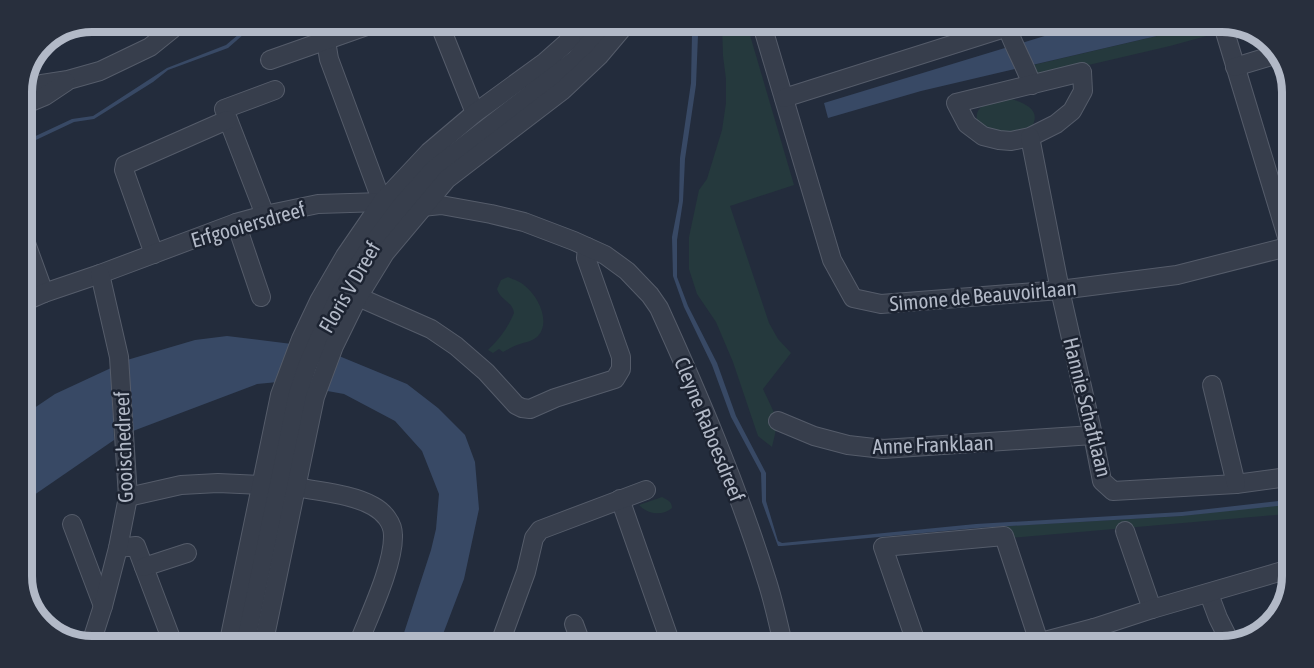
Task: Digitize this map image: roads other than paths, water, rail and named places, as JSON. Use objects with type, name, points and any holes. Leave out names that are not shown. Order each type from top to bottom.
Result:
[{"type":"street","points":[[32,87],[68,81],[100,71],[150,46],[168,32]]},
{"type":"street","points":[[270,60],[350,32]]},
{"type":"street","points":[[443,32],[475,113]]},
{"type":"street","name":"Floris V Dreef","points":[[317,342],[319,301],[345,256],[382,202],[429,152],[475,113],[536,69],[567,32]]},
{"type":"street","name":"Floris V Dreef","points":[[350,294],[371,246],[434,169],[576,59],[598,32]]},
{"type":"street","name":"Floris V Dreef","points":[[230,636],[262,485],[317,342],[350,294],[447,179],[563,90],[599,56],[619,32]]},
{"type":"street","name":"Simone de Beauvoirlaan","points":[[764,32],[832,260],[853,298],[881,304],[1060,291],[1177,275],[1282,250]]},
{"type":"street","points":[[784,98],[1009,32],[1029,77]]},
{"type":"street","points":[[1225,32],[1282,222]]},
{"type":"street","points":[[326,41],[329,60],[382,202]]},
{"type":"street","points":[[1235,67],[1270,56]]},
{"type":"street","points":[[1082,72],[1083,91],[1072,111],[1056,124],[1030,137],[1011,141],[983,136],[968,124],[956,103],[1029,77],[1082,72]]},
{"type":"street","points":[[32,101],[68,81]]},
{"type":"street","points":[[265,214],[224,109],[275,90]]},
{"type":"street","points":[[154,254],[124,165],[227,120]]},
{"type":"street","name":"Hannie Schaftlaan","points":[[1030,137],[1060,291],[1102,481],[1113,491],[1236,484],[1282,478]]},
{"type":"street","name":"Erfgooiersdreef","points":[[32,298],[236,223],[265,214],[318,204],[382,202],[412,208],[441,205],[524,222],[574,241],[586,248]]},
{"type":"street","points":[[236,223],[261,297]]},
{"type":"street","points":[[350,294],[431,329],[456,346],[486,372],[516,405],[530,409],[555,398],[615,379],[621,369],[621,357],[586,258],[586,248]]},
{"type":"street","name":"Cleyne Raboesdreef","points":[[586,248],[605,255],[627,271],[659,308],[698,395],[732,480],[766,578],[781,636]]},
{"type":"street","points":[[32,260],[44,293]]},
{"type":"street","name":"Gooischedreef","points":[[93,636],[118,548],[128,497],[119,357],[100,274]]},
{"type":"street","points":[[1212,385],[1236,484]]},
{"type":"street","name":"Floris V Dreef","points":[[265,636],[297,487],[298,395]]},
{"type":"street","name":"Floris V Dreef","points":[[247,636],[298,395]]},
{"type":"street","name":"Anne Franklaan","points":[[778,421],[814,436],[848,445],[883,448],[1093,435]]},
{"type":"street","points":[[128,497],[181,485],[218,483],[262,485]]},
{"type":"street","points":[[297,487],[349,497],[367,503],[381,512],[392,527],[392,544],[385,574],[361,636]]},
{"type":"street","points":[[503,636],[526,572],[534,538],[540,530],[646,490]]},
{"type":"street","points":[[620,500],[668,636]]},
{"type":"street","points":[[72,524],[103,606]]},
{"type":"street","points":[[1125,531],[1152,609]]},
{"type":"street","points":[[914,636],[883,547],[1004,536],[1031,636]]},
{"type":"street","points":[[118,548],[136,546],[170,636]]},
{"type":"street","points":[[144,567],[187,553]]},
{"type":"street","points":[[1064,636],[1282,571]]},
{"type":"street","points":[[1209,594],[1227,636]]},
{"type":"street","points":[[574,624],[578,636]]},
{"type":"street","points":[[1094,628],[1097,636]]},
{"type":"water","points":[[241,32],[246,32],[228,48],[168,70],[94,119],[74,122],[32,142],[32,138],[72,119],[93,116],[167,68],[226,45]]},
{"type":"water","points":[[699,32],[696,85],[685,159],[683,201],[677,240],[677,277],[688,306],[717,363],[736,416],[766,473],[766,501],[778,541],[782,543],[976,524],[1182,512],[1282,501],[1282,506],[1182,516],[977,528],[778,546],[762,502],[761,473],[731,417],[712,365],[684,307],[673,276],[672,237],[679,201],[680,158],[691,83],[692,34]]},
{"type":"water","points":[[1058,32],[1174,32],[921,91],[828,118],[824,103]]},
{"type":"water","points":[[227,336],[292,344],[339,356],[407,384],[438,408],[465,435],[475,462],[479,509],[464,579],[442,636],[403,636],[431,550],[436,529],[439,494],[422,451],[395,421],[344,394],[278,382],[257,384],[133,431],[127,360],[195,340]]},
{"type":"water","points":[[111,368],[114,440],[32,496],[32,410],[55,394]]}]
